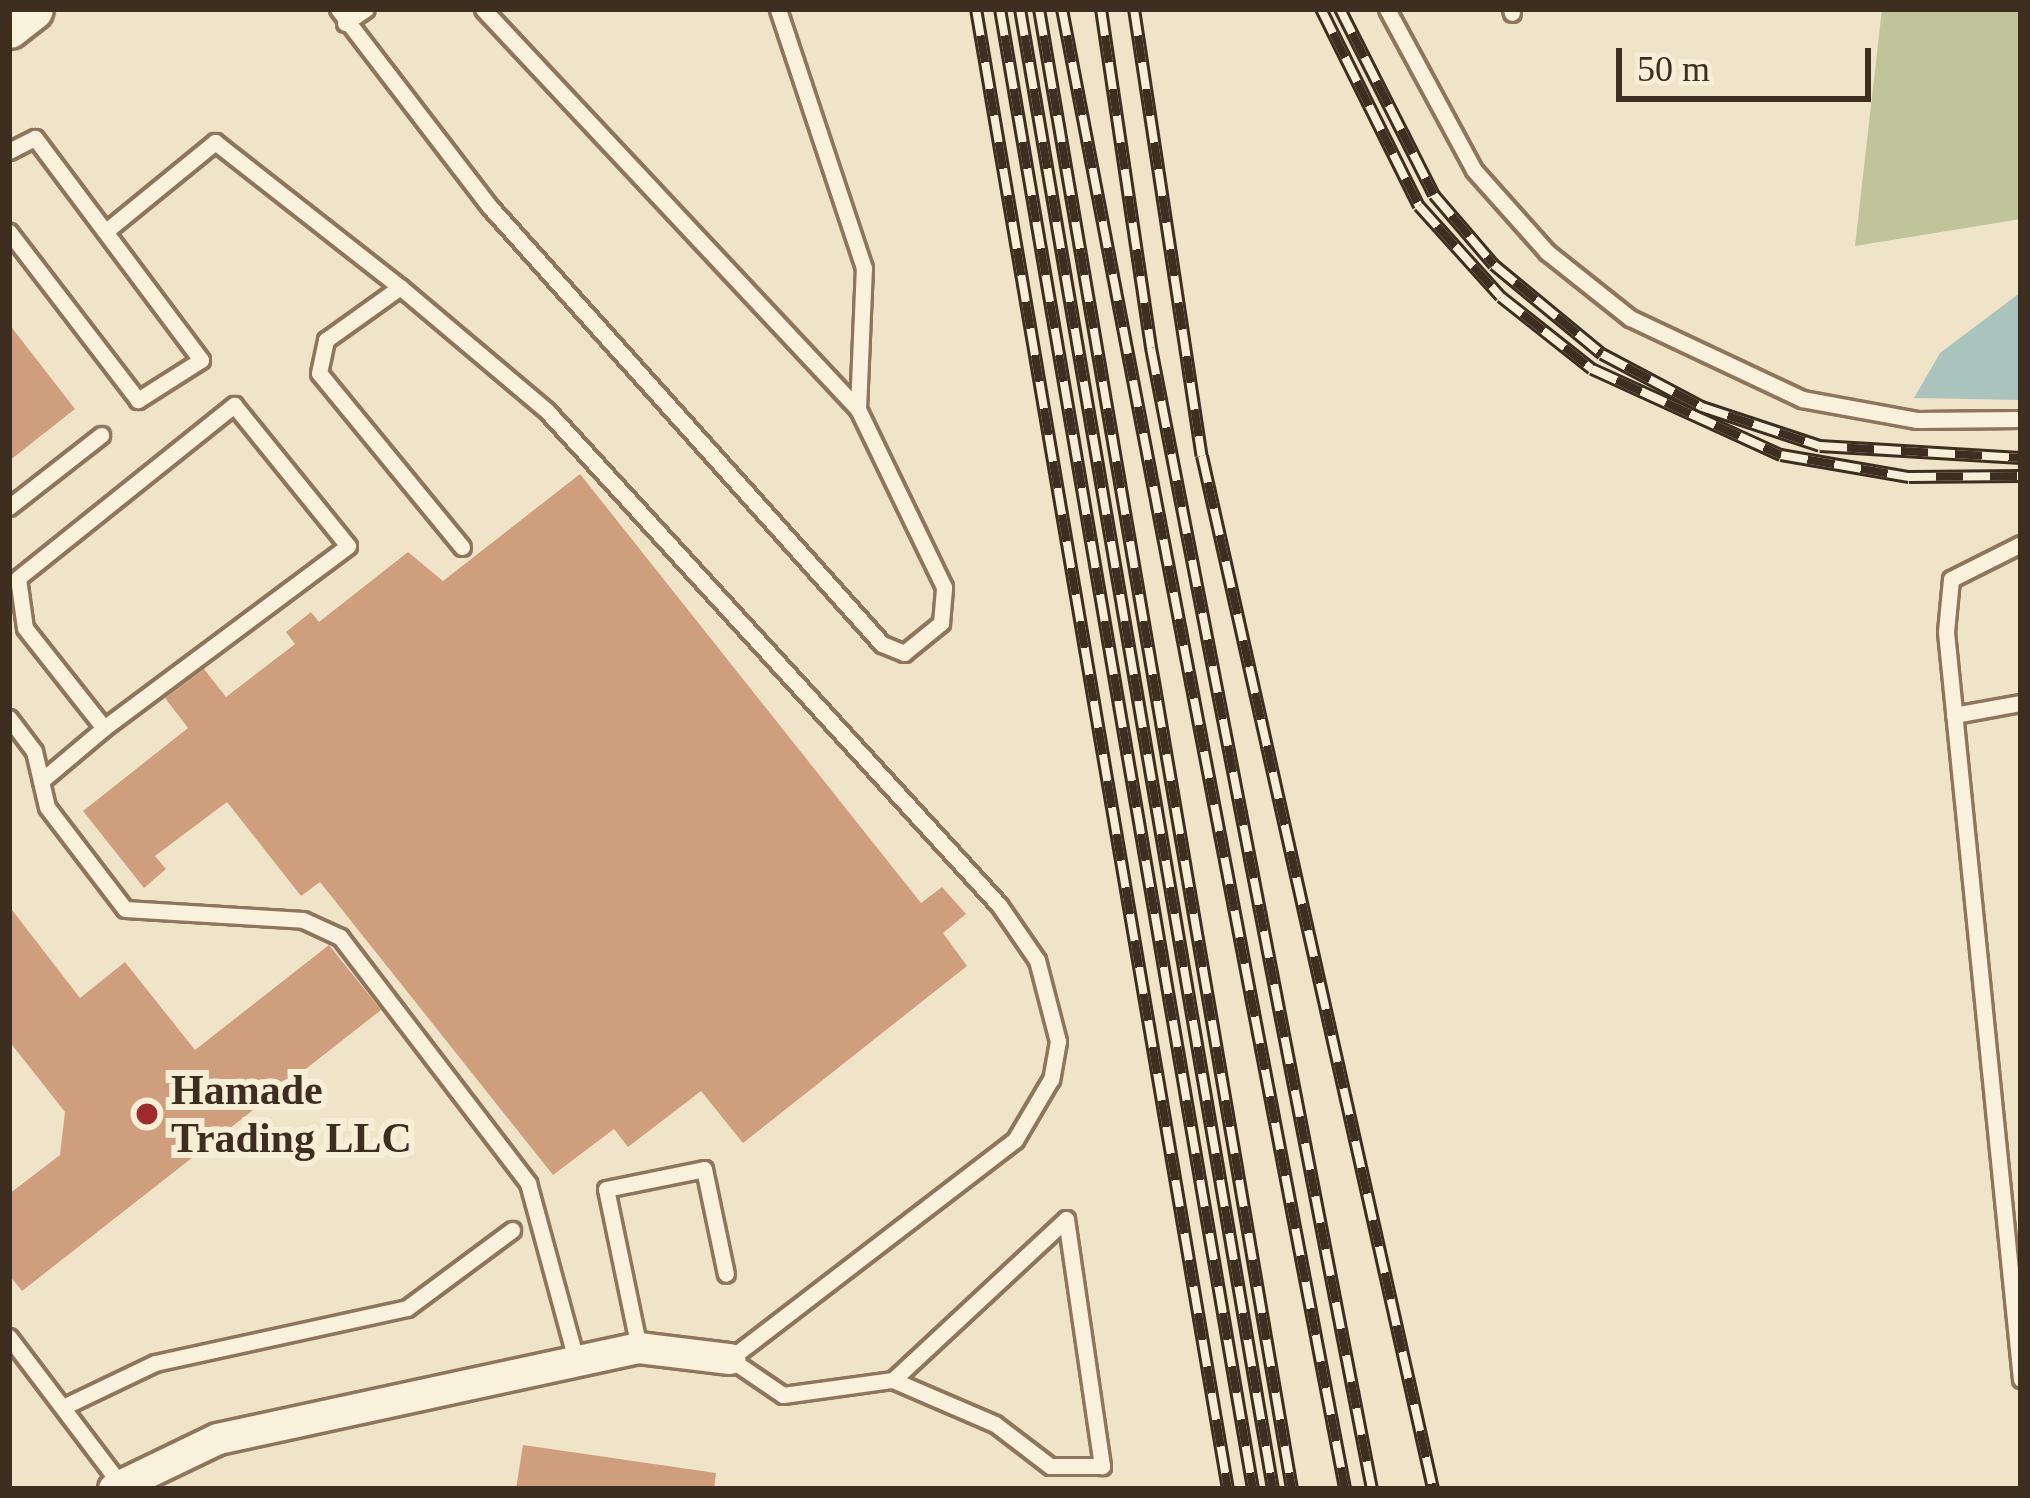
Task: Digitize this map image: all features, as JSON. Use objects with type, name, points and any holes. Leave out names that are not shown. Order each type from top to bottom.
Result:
[{"type":"main road","points":[[9,27],[32,9]]},
{"type":"street","points":[[120,1488],[218,1439],[639,1348],[730,1359]]},
{"type":"lane","points":[[366,9],[342,16],[490,207],[881,644],[904,653],[941,623],[944,586],[858,409],[483,9]]},
{"type":"lane","points":[[778,9],[865,268],[858,409]]},
{"type":"lane","points":[[1387,9],[1474,170],[1547,251],[1630,318],[1802,399],[1916,421],[2021,419]]},
{"type":"lane","points":[[9,151],[35,138],[204,355],[144,402],[9,232]]},
{"type":"lane","points":[[106,231],[215,142],[400,287],[547,411],[999,905],[1052,995],[1051,1078],[1015,1140],[730,1359],[783,1395],[893,1380],[995,1424],[1050,1466],[1102,1466],[1066,1219],[893,1380]]},
{"type":"lane","points":[[400,287],[326,340],[319,373],[462,547]]},
{"type":"lane","points":[[41,781],[104,728],[348,546],[234,405],[18,578],[26,628],[104,728]]},
{"type":"lane","points":[[9,507],[101,435]]},
{"type":"lane","points":[[2021,544],[1952,579],[1954,716],[2021,1379]]},
{"type":"lane","points":[[1954,716],[2021,703]]},
{"type":"lane","points":[[9,718],[41,781],[47,807],[125,909],[303,920],[340,937],[528,1183],[577,1363]]},
{"type":"lane","points":[[639,1348],[606,1189],[704,1169],[726,1274]]},
{"type":"lane","points":[[63,1407],[155,1363],[407,1308],[512,1230]]},
{"type":"lane","points":[[9,1337],[120,1488]]},
{"type":"green space","points":[[1882,9],[2021,9],[2021,219],[1855,246]]},
{"type":"water","points":[[2021,292],[2021,400],[1914,398],[1940,353]]},
{"type":"building","points":[[9,324],[75,409],[9,461]]},
{"type":"building","points":[[580,474],[921,903],[942,887],[966,914],[943,933],[967,966],[743,1143],[701,1091],[628,1147],[614,1129],[553,1175],[320,882],[301,896],[227,802],[155,856],[166,869],[144,888],[83,811],[188,728],[165,698],[204,669],[226,697],[295,644],[286,632],[311,612],[319,622],[408,552],[443,581]]},
{"type":"building","points":[[9,906],[80,998],[125,962],[195,1050],[329,945],[381,1010],[22,1291],[9,1275],[9,1194],[60,1155],[65,1112],[9,1041]]},
{"type":"building","points":[[523,1445],[716,1473],[714,1489],[516,1489]]},
{"type":"railway","points":[[976,9],[1228,1489]]},
{"type":"railway","points":[[1000,9],[1253,1489]]},
{"type":"railway","points":[[1020,9],[1273,1489]]},
{"type":"railway","points":[[1039,9],[1292,1489]]},
{"type":"railway","points":[[1062,9],[1345,1489]]},
{"type":"railway","points":[[1101,9],[1151,348],[1372,1489]]},
{"type":"railway","points":[[1134,9],[1202,456],[1433,1489]]},
{"type":"railway","points":[[1321,9],[1419,206],[1501,297],[1592,369],[1781,455],[1909,477],[2021,476]]},
{"type":"railway","points":[[1340,9],[1434,195],[1494,265],[1602,354],[1702,407],[1820,446],[2021,458]]},
{"type":"place","name":"Hamade Trading LLC","points":[[147,1114]]}]
